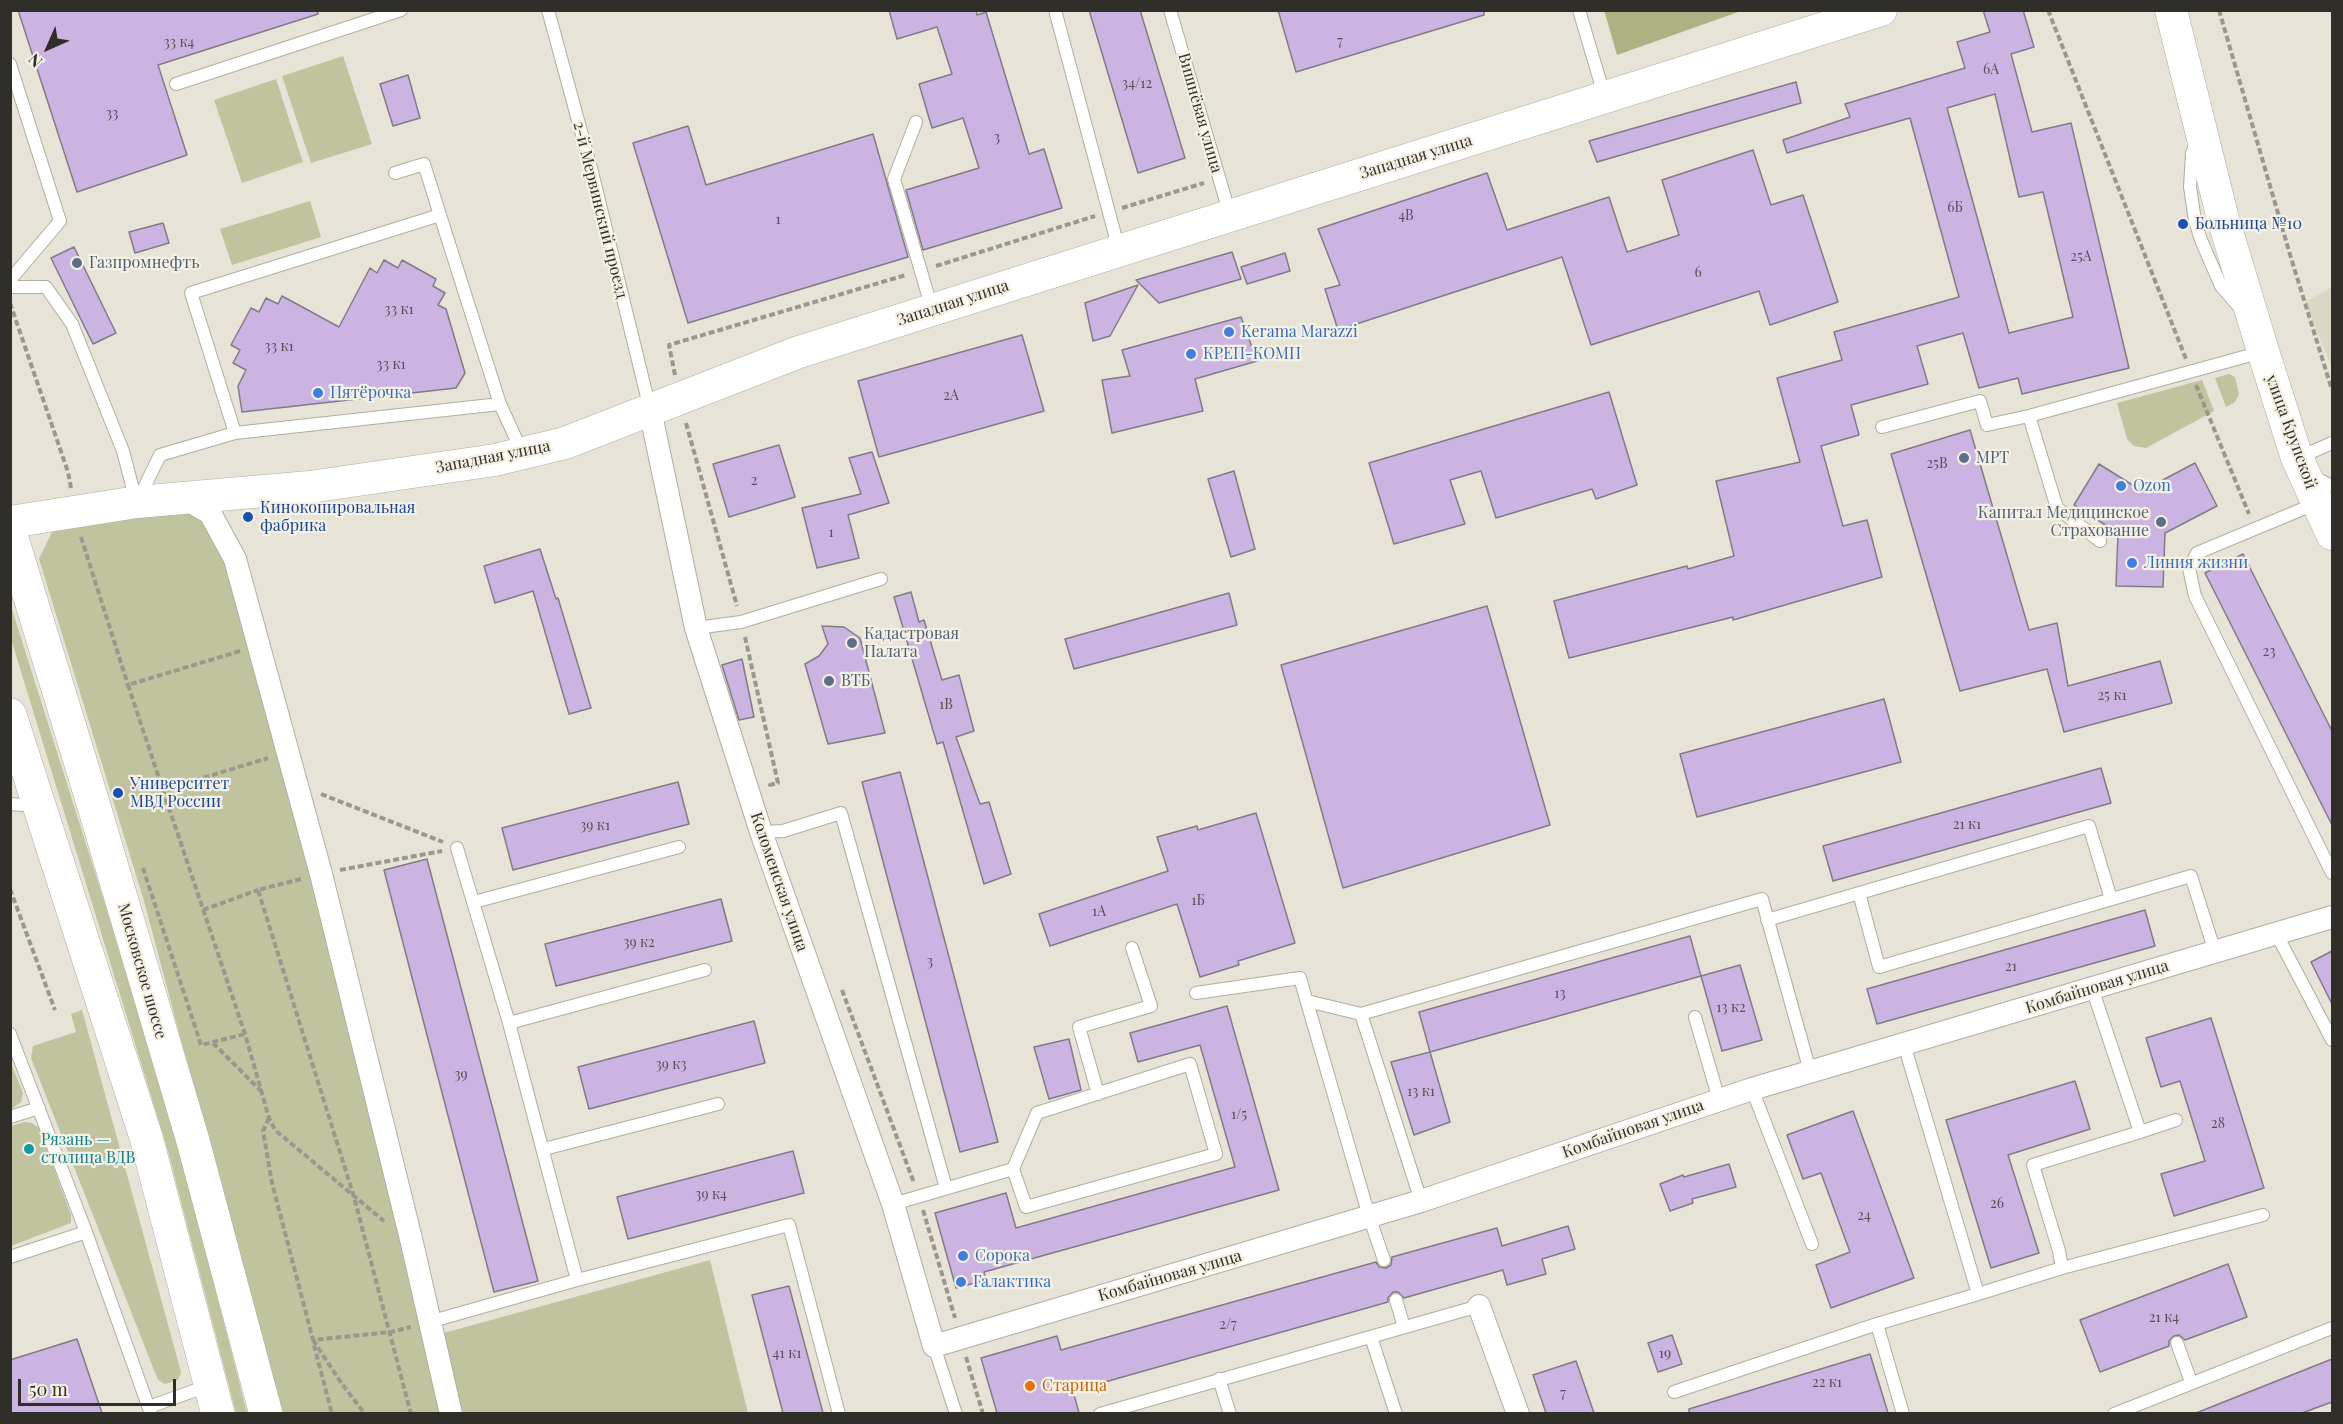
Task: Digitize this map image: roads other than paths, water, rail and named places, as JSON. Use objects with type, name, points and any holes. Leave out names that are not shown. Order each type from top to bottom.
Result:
[{"type":"main road","name":"Московское шоссе","points":[[10,532],[193,1142],[266,1413]]},
{"type":"main road","points":[[10,715],[24,805],[83,939],[146,1137],[214,1399]]},
{"type":"street","name":"Западная улица","points":[[10,522],[137,502],[310,487],[523,454],[565,443],[800,352],[1881,10]]},
{"type":"street","name":"улица Крупской","points":[[2171,10],[2222,215],[2259,339],[2300,465],[2325,495],[2332,534]]},
{"type":"street","name":"Коломенская улица","points":[[650,410],[696,628],[772,831],[893,1204],[934,1346]]},
{"type":"street","points":[[183,498],[210,513],[236,559],[321,874],[412,1243],[451,1413]]},
{"type":"street","name":"Комбайновая улица","points":[[934,1346],[1420,1201],[1810,1071],[2332,916]]},
{"type":"street","points":[[1479,1306],[1518,1413]]},
{"type":"lane","points":[[176,84],[401,10]]},
{"type":"lane","name":"2-й Мервинский проезд","points":[[548,10],[591,168],[650,410]]},
{"type":"lane","points":[[1055,10],[1119,250]]},
{"type":"lane","name":"Вишнёвая улица","points":[[1170,10],[1230,215]]},
{"type":"lane","points":[[1579,10],[1605,99]]},
{"type":"lane","points":[[10,64],[60,220],[10,280]]},
{"type":"lane","points":[[916,122],[894,179],[932,309]]},
{"type":"lane","points":[[395,173],[424,164],[500,405],[523,454]]},
{"type":"lane","points":[[235,433],[191,293],[440,215]]},
{"type":"lane","points":[[10,287],[46,287],[72,324],[123,451],[137,502]]},
{"type":"lane","points":[[1882,427],[1980,400],[1988,425],[2029,416],[2191,371],[2259,339]]},
{"type":"lane","points":[[137,502],[160,455],[235,433],[500,405]]},
{"type":"lane","points":[[2029,416],[2057,508],[2100,541]]},
{"type":"lane","points":[[2300,465],[2332,443]]},
{"type":"lane","points":[[2325,495],[2255,529],[2197,553],[2189,567],[2195,596],[2332,873]]},
{"type":"lane","points":[[696,628],[741,622],[880,579]]},
{"type":"lane","points":[[772,831],[841,813],[946,1188]]},
{"type":"lane","points":[[1767,920],[2089,826],[2111,899]]},
{"type":"lane","points":[[474,902],[679,847]]},
{"type":"lane","points":[[457,848],[509,1023],[577,1280]]},
{"type":"lane","points":[[1859,893],[1879,967],[2191,876],[2215,952]]},
{"type":"lane","points":[[1307,1002],[1361,1014],[1761,899],[1810,1071]]},
{"type":"lane","points":[[2276,933],[2332,1040]]},
{"type":"lane","points":[[1098,1094],[1079,1027],[1150,1006],[1132,948]]},
{"type":"lane","points":[[509,1023],[705,970]]},
{"type":"lane","points":[[1196,993],[1300,978],[1369,1216],[1384,1260]]},
{"type":"lane","points":[[2092,988],[2140,1132]]},
{"type":"lane","points":[[1361,1014],[1420,1201]]},
{"type":"lane","points":[[1695,1017],[1719,1100]]},
{"type":"lane","points":[[10,1034],[86,1232],[150,1410],[214,1399]]},
{"type":"lane","points":[[1904,1044],[1978,1294]]},
{"type":"lane","points":[[1190,1064],[1216,1154],[1026,1208],[1014,1169],[1037,1113],[1098,1094],[1190,1064]]},
{"type":"lane","points":[[1752,1089],[1812,1244]]},
{"type":"lane","points":[[544,1149],[718,1104]]},
{"type":"lane","points":[[10,1118],[39,1108]]},
{"type":"lane","points":[[2062,1268],[2033,1165],[2176,1120]]},
{"type":"lane","points":[[893,1204],[1014,1169]]},
{"type":"lane","points":[[1674,1392],[1877,1324],[2062,1268],[2263,1215]]},
{"type":"lane","points":[[429,1322],[577,1280],[789,1225],[839,1413]]},
{"type":"lane","points":[[10,1257],[86,1232]]},
{"type":"lane","points":[[1396,1300],[1404,1327]]},
{"type":"lane","points":[[1100,1413],[1479,1306]]},
{"type":"lane","points":[[1877,1324],[1904,1413]]},
{"type":"lane","points":[[2114,1413],[2332,1328]]},
{"type":"lane","points":[[1371,1336],[1396,1413]]},
{"type":"lane","points":[[2177,1343],[2191,1382]]},
{"type":"lane","points":[[934,1346],[956,1413]]},
{"type":"lane","points":[[1219,1379],[1230,1413]]},
{"type":"place","name":"Больница №10","points":[[2183,224]]},
{"type":"place","name":"Газпромнефть","points":[[77,263]]},
{"type":"place","name":"Kerama Marazzi","points":[[1229,332]]},
{"type":"place","name":"КРЕП-КОМП","points":[[1191,354]]},
{"type":"place","name":"Пятёрочка","points":[[318,393]]},
{"type":"place","name":"МРТ","points":[[1964,458]]},
{"type":"place","name":"Ozon","points":[[2121,486]]},
{"type":"place","name":"Кинокопировальная фабрика","points":[[248,517]]},
{"type":"place","name":"Капитал Медицинское Страхование","points":[[2161,522]]},
{"type":"place","name":"Линия жизни","points":[[2132,563]]},
{"type":"place","name":"Кадастровая Палата","points":[[852,643]]},
{"type":"place","name":"ВТБ","points":[[829,681]]},
{"type":"place","name":"Университет МВД России","points":[[118,793]]},
{"type":"place","name":"Рязань — столица ВДВ","points":[[29,1149]]},
{"type":"place","name":"Сорока","points":[[963,1256]]},
{"type":"place","name":"Галактика","points":[[961,1282]]},
{"type":"place","name":"Старица","points":[[1030,1386]]}]
